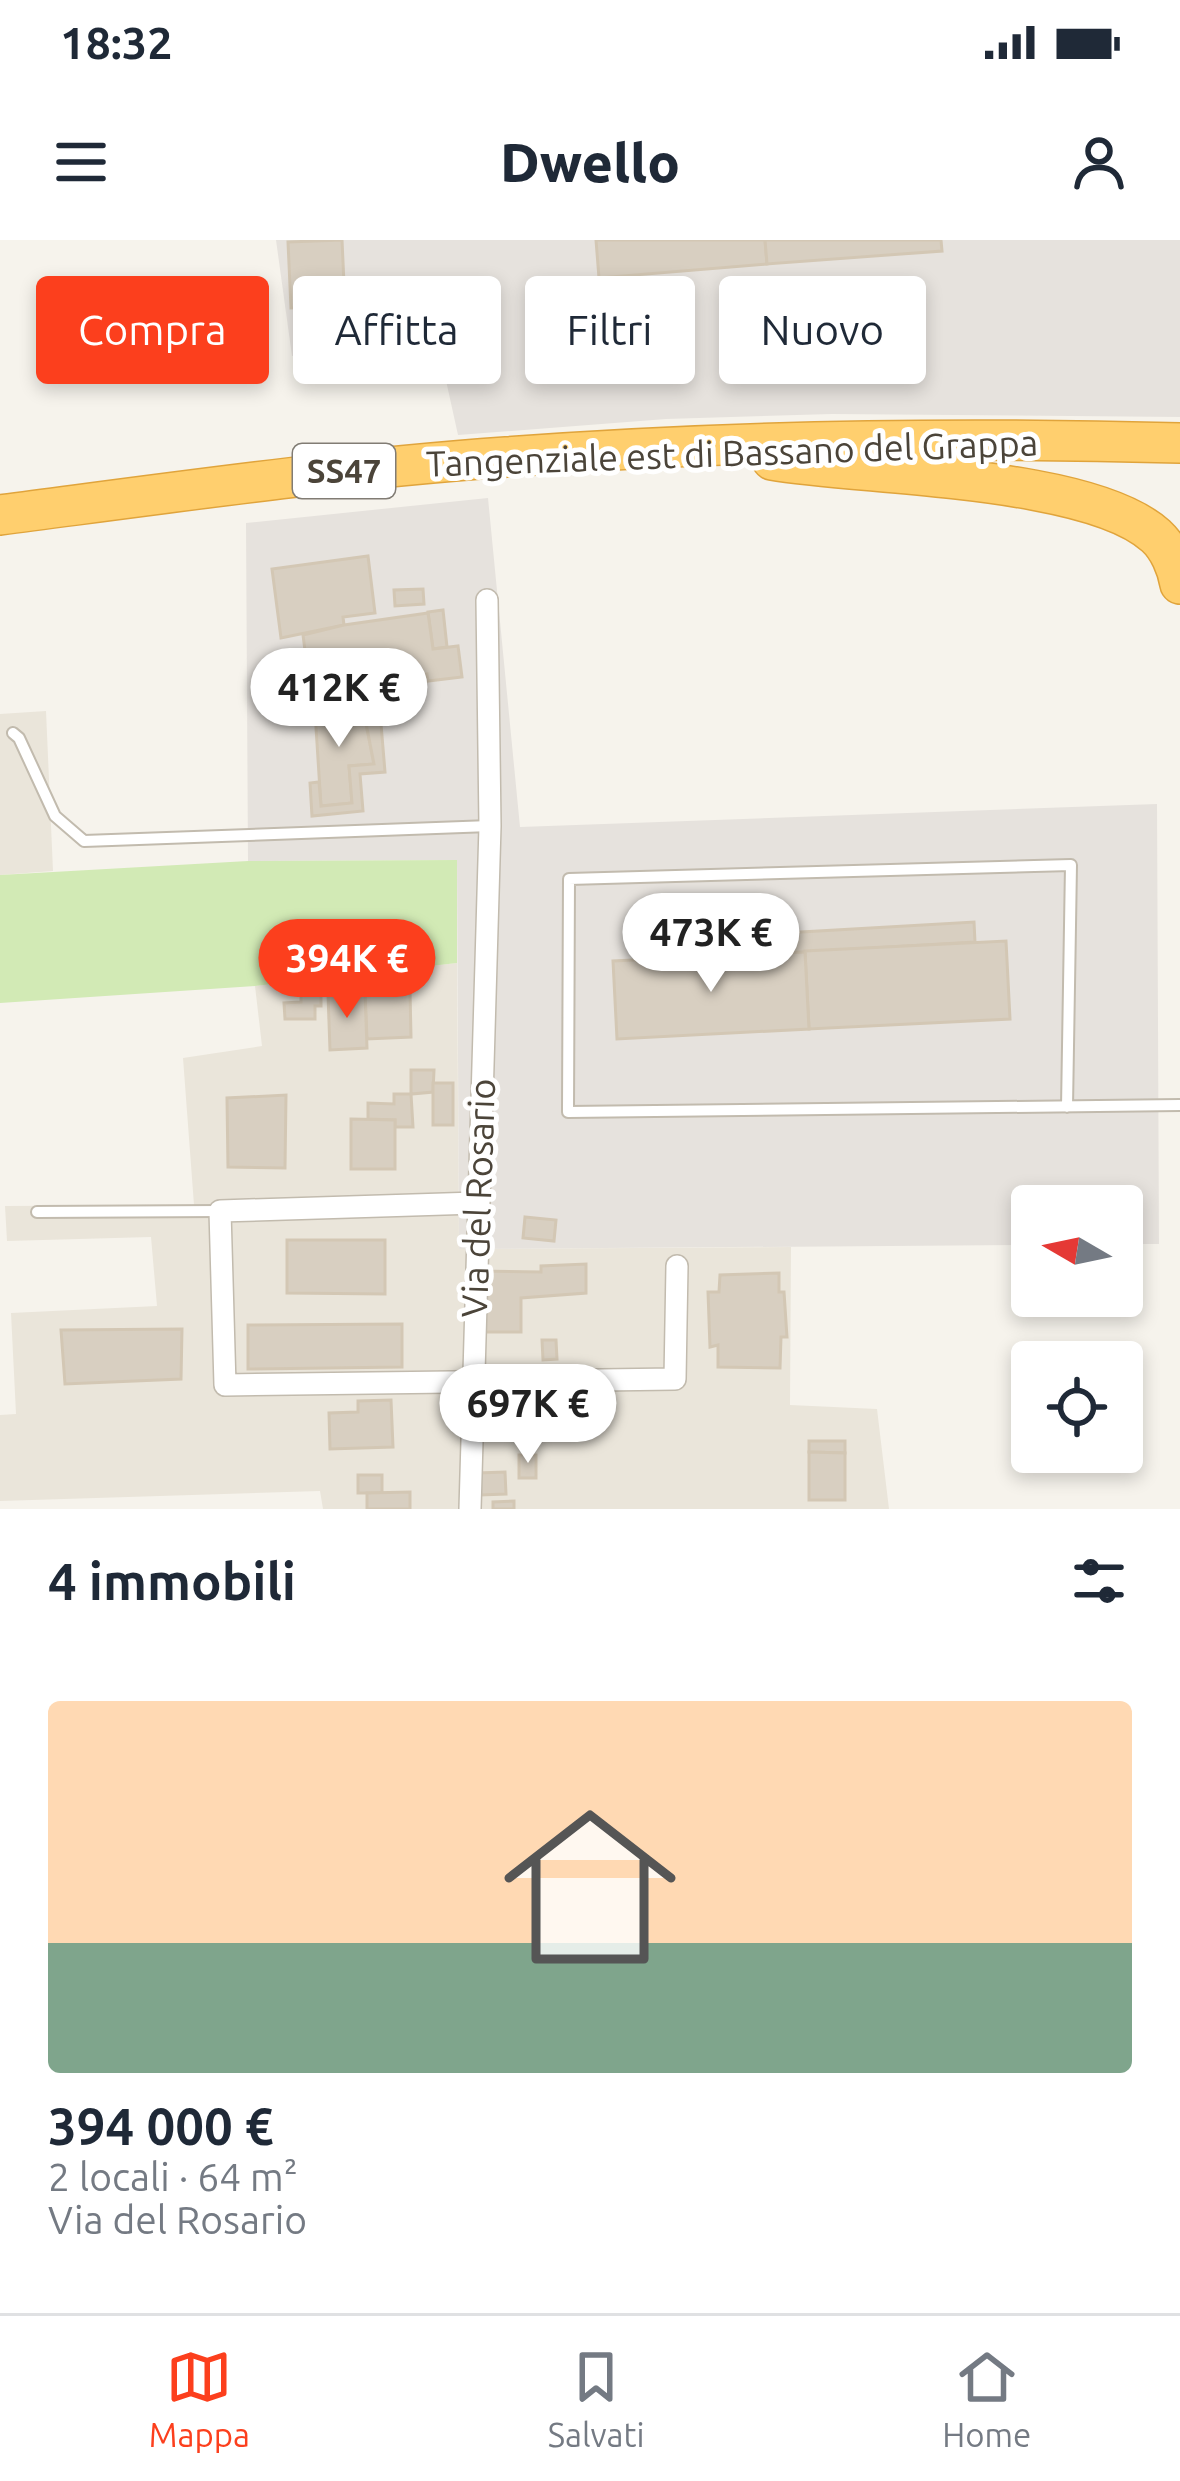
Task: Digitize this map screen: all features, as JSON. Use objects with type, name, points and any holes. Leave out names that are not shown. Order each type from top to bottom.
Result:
[{"type":"highway","name":"Tangenziale est di Bassano del Grappa","points":[[0,515],[333,472],[509,456],[882,440],[1180,443]]},
{"type":"highway","points":[[689,447],[831,470],[993,483],[1073,499],[1125,517],[1156,536],[1177,566],[1180,584]]},
{"type":"street","name":"Via del Rosario","points":[[470,1509],[490,826],[487,600]]},
{"type":"street","points":[[476,1204],[220,1211],[225,1385],[675,1379],[677,1266]]},
{"type":"lane","points":[[13,733],[56,816],[84,841],[490,826]]},
{"type":"lane","points":[[1067,1107],[1071,865],[569,879],[568,1112],[1067,1107],[1180,1105]]},
{"type":"lane","points":[[37,1211],[220,1211]]},
{"type":"shaded area","points":[[276,240],[1180,240],[1180,417],[832,414],[666,419],[458,435],[447,384],[501,384],[501,276],[293,276],[292,356]]},
{"type":"shaded area","points":[[488,498],[520,827],[1157,804],[1159,1244],[1143,1244],[1143,1185],[1011,1185],[1011,1245],[459,1249],[457,860],[248,861],[246,523]]},
{"type":"shaded area","points":[[46,711],[53,871],[0,875],[0,714]]},
{"type":"shaded area","points":[[457,963],[459,1249],[791,1247],[790,1405],[877,1409],[889,1509],[323,1509],[320,1491],[0,1501],[0,1415],[16,1414],[11,1313],[157,1306],[151,1237],[7,1241],[5,1206],[194,1205],[183,1058],[262,1046],[255,986]]},
{"type":"green space","points":[[457,860],[457,963],[255,986],[0,1003],[0,875],[248,861]]},
{"type":"building","points":[[342,240],[344,276],[293,276],[293,308],[291,308],[288,242]]},
{"type":"building","points":[[596,240],[765,240],[767,264],[599,276]]},
{"type":"building","points":[[765,240],[941,240],[942,251],[767,264]]},
{"type":"building","points":[[368,556],[375,613],[343,617],[344,625],[281,638],[272,569]]},
{"type":"building","points":[[423,589],[424,604],[395,606],[394,590]]},
{"type":"building","points":[[443,610],[447,647],[433,649],[428,612]]},
{"type":"building","points":[[428,613],[433,649],[458,646],[462,677],[392,678],[390,663],[308,674],[303,635]]},
{"type":"building","points":[[361,682],[364,713],[337,715],[335,684]]},
{"type":"building","points":[[335,695],[337,715],[364,713],[374,764],[349,766],[352,803],[321,806],[314,696]]},
{"type":"building","points":[[380,712],[385,772],[360,774],[363,811],[312,816],[310,783],[319,782],[321,806],[352,803],[349,766],[374,764],[364,713]]},
{"type":"building","points":[[974,922],[975,942],[769,954],[767,934]]},
{"type":"building","points":[[1006,941],[1010,1019],[809,1029],[805,951]]},
{"type":"building","points":[[805,952],[809,1029],[617,1039],[613,961]]},
{"type":"building","points":[[321,988],[315,1019],[285,1019],[284,1003],[301,1002],[301,989]]},
{"type":"building","points":[[410,991],[411,1037],[367,1039],[365,993]]},
{"type":"building","points":[[365,993],[367,1048],[330,1050],[328,994]]},
{"type":"building","points":[[411,1070],[434,1070],[433,1092],[411,1094]]},
{"type":"building","points":[[433,1083],[453,1083],[453,1125],[433,1125]]},
{"type":"building","points":[[394,1094],[411,1094],[413,1127],[395,1127],[395,1120],[368,1119],[368,1103],[394,1104]]},
{"type":"building","points":[[286,1095],[285,1168],[228,1167],[227,1098]]},
{"type":"building","points":[[351,1119],[395,1120],[395,1169],[351,1169]]},
{"type":"building","points":[[525,1217],[556,1220],[554,1241],[523,1238]]},
{"type":"building","points":[[287,1240],[385,1240],[385,1294],[287,1293]]},
{"type":"building","points":[[586,1264],[586,1293],[521,1298],[521,1332],[478,1332],[479,1271],[541,1272],[541,1266]]},
{"type":"building","points":[[779,1273],[787,1337],[781,1337],[780,1368],[718,1367],[718,1345],[710,1347],[708,1292],[719,1292],[720,1275]]},
{"type":"building","points":[[402,1324],[402,1367],[248,1369],[248,1325]]},
{"type":"building","points":[[182,1329],[181,1379],[65,1384],[61,1330]]},
{"type":"building","points":[[542,1340],[556,1340],[557,1359],[543,1360]]},
{"type":"building","points":[[391,1400],[393,1447],[330,1449],[329,1413],[358,1412],[358,1401]]},
{"type":"building","points":[[809,1441],[845,1441],[845,1453],[809,1452]]},
{"type":"building","points":[[809,1452],[845,1453],[845,1500],[809,1500]]},
{"type":"building","points":[[519,1455],[536,1455],[536,1478],[519,1478]]},
{"type":"building","points":[[505,1472],[506,1494],[480,1495],[478,1473]]},
{"type":"building","points":[[358,1475],[382,1475],[382,1493],[358,1493]]},
{"type":"building","points":[[410,1492],[410,1509],[367,1509],[367,1493]]},
{"type":"building","points":[[514,1501],[514,1509],[493,1509],[493,1502]]}]
